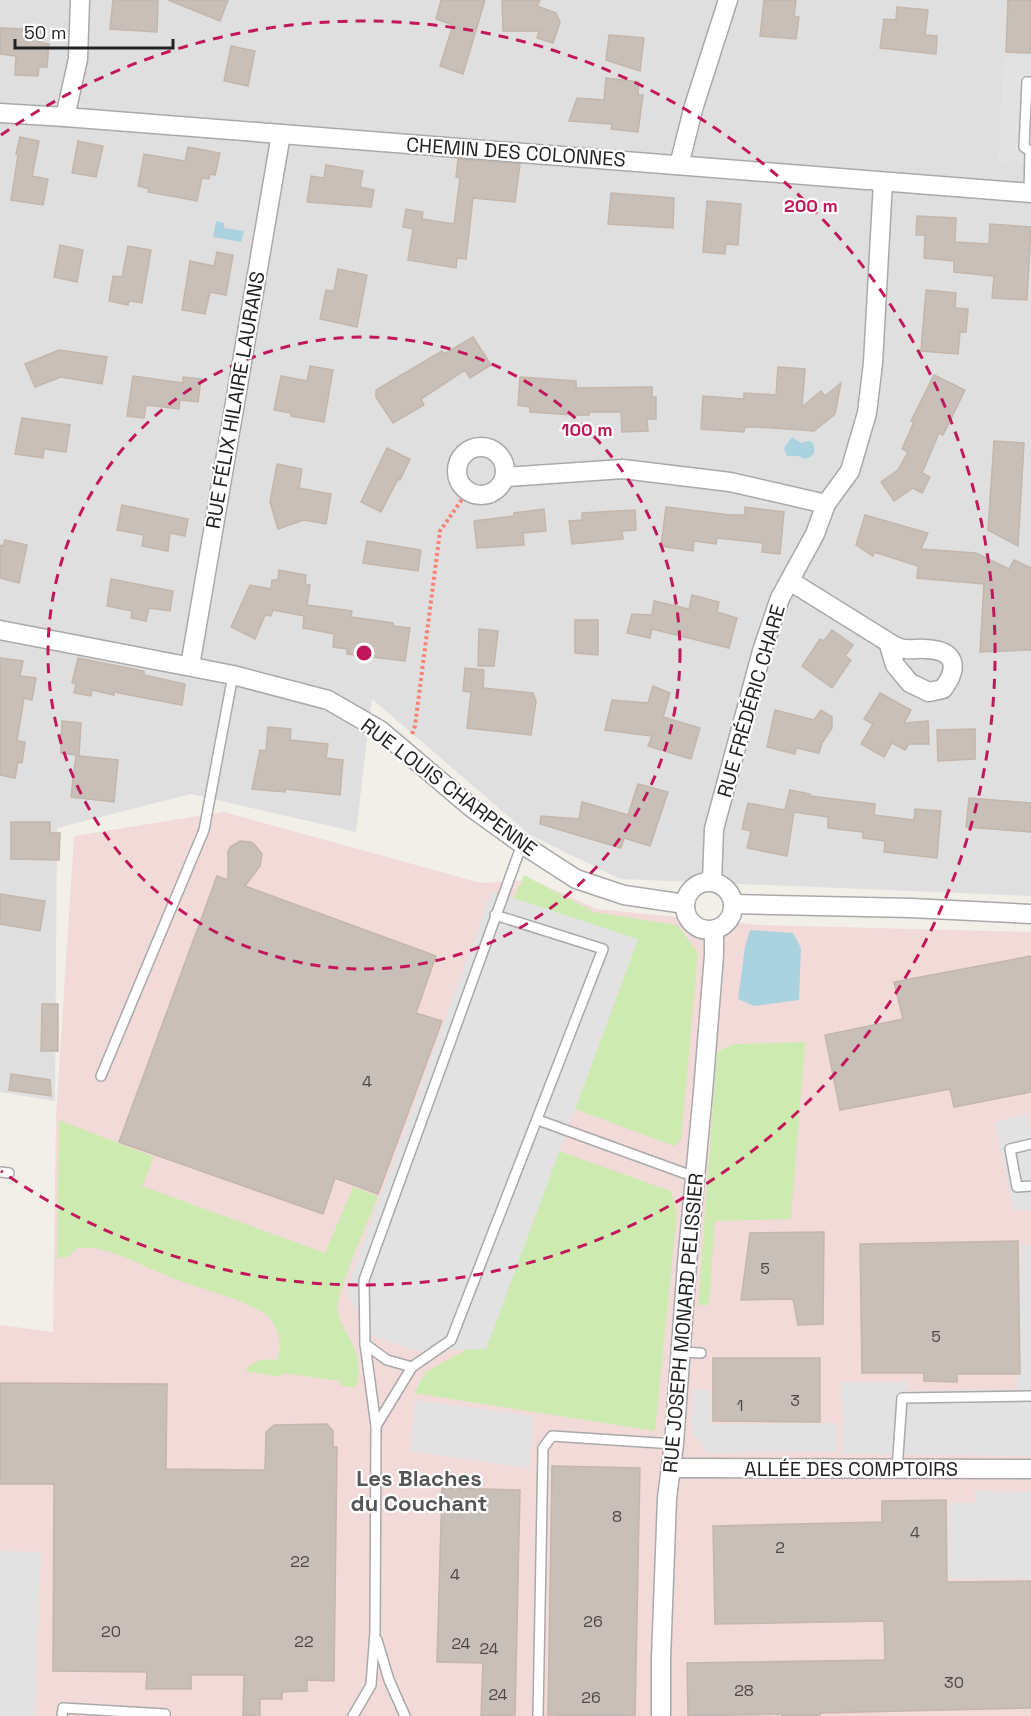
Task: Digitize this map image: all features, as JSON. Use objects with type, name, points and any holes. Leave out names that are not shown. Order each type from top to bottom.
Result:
[{"type":"street","points":[[65,117],[78,59],[80,0]]},
{"type":"street","points":[[679,165],[694,106],[728,0]]},
{"type":"street","name":"CHEMIN DES COLONNES","points":[[0,113],[1030,193]]},
{"type":"street","name":"RUE FÉLIX HILAIRE LAURANS","points":[[190,666],[281,134]]},
{"type":"street","name":"RUE FRÉDÉRIC CHARE","points":[[712,881],[714,829],[762,651],[780,598],[815,534],[826,504],[850,471],[867,413],[873,363],[883,182]]},
{"type":"street","points":[[474,447],[491,448],[504,460],[506,477],[496,492],[480,496],[464,490],[456,474],[460,457],[474,447]]},
{"type":"street","points":[[506,477],[623,469],[730,482],[826,504]]},
{"type":"street","points":[[790,580],[888,642]]},
{"type":"street","name":"RUE LOUIS CHARPENNE","points":[[0,630],[190,666],[327,700],[380,730],[472,808],[576,879],[624,895],[685,904]]},
{"type":"street","points":[[712,881],[726,888],[734,904],[733,913],[728,922],[714,930],[702,929],[691,923],[685,904],[692,888],[712,881]]},
{"type":"street","points":[[734,904],[911,908],[1031,914]]},
{"type":"street","name":"RUE JOSEPH MONARD PELISSIER","points":[[661,1716],[664,1568],[714,955],[714,930]]},
{"type":"street","name":"ALLÉE DES COMPTOIRS","points":[[671,1468],[1031,1469]]},
{"type":"lane","points":[[1030,193],[1031,151],[1024,147],[1028,82],[1031,82]]},
{"type":"lane","points":[[101,1076],[204,830],[232,675]]},
{"type":"lane","points":[[353,1716],[371,1685],[375,1632],[376,1426],[364,1344],[364,1280],[522,844]]},
{"type":"lane","points":[[376,1426],[412,1366],[452,1340],[603,949],[495,915]]},
{"type":"lane","points":[[538,1120],[695,1177]]},
{"type":"lane","points":[[1031,1144],[1010,1149],[1017,1188],[1031,1186]]},
{"type":"lane","points":[[364,1344],[387,1360],[412,1366]]},
{"type":"lane","points":[[681,1352],[701,1353]]},
{"type":"lane","points":[[897,1470],[902,1398],[1031,1396]]},
{"type":"lane","points":[[538,1716],[543,1448],[552,1436],[674,1444]]},
{"type":"lane","points":[[375,1632],[389,1680],[405,1716]]},
{"type":"lane","points":[[62,1716],[63,1708],[165,1714],[165,1716]]},
{"type":"path","points":[[405,752],[415,726],[440,531],[468,491]]},
{"type":"shaded area","points":[[0,0],[1031,0],[1031,896],[620,879],[530,835],[372,699],[356,832],[191,794],[57,828],[55,1101],[0,1092]]},
{"type":"shaded area","points":[[1004,57],[1031,57],[1031,162],[1020,163],[1014,158],[998,164]]},
{"type":"shaded area","points":[[224,812],[481,883],[532,880],[597,909],[758,925],[1031,932],[1031,1716],[0,1716],[0,1325],[53,1332],[56,1116],[74,836]]},
{"type":"shaded area","points":[[492,891],[638,939],[486,1349],[418,1351],[371,1335],[346,1291]]},
{"type":"shaded area","points":[[1027,1114],[1031,1131],[1031,1210],[1013,1210],[995,1122]]},
{"type":"shaded area","points":[[1021,1245],[1031,1245],[1031,1456],[843,1454],[841,1382],[908,1382],[907,1391],[1017,1389]]},
{"type":"shaded area","points":[[692,1389],[710,1390],[711,1424],[837,1423],[838,1452],[707,1453],[691,1429]]},
{"type":"shaded area","points":[[415,1400],[534,1416],[529,1468],[410,1451]]},
{"type":"shaded area","points":[[975,1491],[1031,1492],[1031,1579],[948,1578],[949,1503],[975,1503]]},
{"type":"shaded area","points":[[0,1551],[41,1552],[35,1716],[0,1716]]},
{"type":"green space","points":[[524,875],[594,912],[677,925],[698,953],[681,1141],[674,1146],[575,1109],[633,953],[513,907],[514,898]]},
{"type":"green space","points":[[805,1042],[791,1219],[715,1221],[709,1305],[698,1305],[717,1052],[734,1044]]},
{"type":"green space","points":[[59,1120],[154,1157],[142,1186],[325,1253],[353,1187],[378,1196],[347,1273],[337,1310],[357,1357],[357,1385],[353,1388],[340,1385],[340,1381],[282,1373],[281,1377],[245,1371],[259,1361],[277,1360],[280,1348],[279,1336],[274,1324],[266,1315],[245,1303],[100,1249],[77,1248],[68,1257],[57,1258]]},
{"type":"green space","points":[[559,1151],[671,1191],[677,1213],[655,1431],[414,1393],[426,1372],[467,1349],[486,1349]]},
{"type":"water","points":[[216,221],[224,223],[224,228],[244,231],[241,242],[213,237]]},
{"type":"water","points":[[792,437],[801,443],[812,442],[814,451],[811,457],[805,459],[798,456],[787,456],[784,448]]},
{"type":"water","points":[[750,930],[793,933],[801,948],[799,1000],[754,1006],[738,999],[745,947]]},
{"type":"building","points":[[113,0],[158,0],[157,32],[110,29]]},
{"type":"building","points":[[168,0],[228,0],[220,21]]},
{"type":"building","points":[[441,0],[485,0],[463,74],[440,66],[453,25],[436,19]]},
{"type":"building","points":[[502,0],[540,0],[537,6],[556,13],[560,22],[553,43],[537,38],[539,31],[503,31]]},
{"type":"building","points":[[764,0],[796,0],[794,16],[799,17],[796,39],[760,36]]},
{"type":"building","points":[[1008,0],[1031,0],[1031,53],[1006,52]]},
{"type":"building","points":[[897,7],[928,10],[925,35],[937,36],[936,54],[880,48],[884,19],[896,20]]},
{"type":"building","points":[[0,28],[44,30],[42,43],[49,44],[47,67],[39,67],[38,76],[15,75],[16,56],[0,54]]},
{"type":"building","points":[[609,35],[644,38],[640,71],[606,60]]},
{"type":"building","points":[[231,46],[255,51],[248,86],[224,81]]},
{"type":"building","points":[[606,78],[639,82],[638,95],[643,95],[638,132],[611,129],[612,124],[569,121],[577,98],[604,100]]},
{"type":"building","points":[[20,137],[39,141],[32,176],[48,179],[43,205],[11,200]]},
{"type":"building","points":[[78,141],[103,146],[96,177],[72,173]]},
{"type":"building","points":[[188,147],[220,153],[215,175],[210,174],[209,179],[202,178],[197,201],[148,192],[149,189],[138,186],[144,154],[185,161]]},
{"type":"building","points":[[458,159],[520,164],[515,202],[473,198],[466,259],[457,258],[456,268],[408,260],[413,229],[403,227],[406,209],[423,212],[422,219],[454,224],[460,178],[456,177]]},
{"type":"building","points":[[326,165],[363,171],[360,187],[374,190],[371,207],[307,202],[311,176],[324,178]]},
{"type":"building","points":[[611,193],[674,198],[673,228],[608,224]]},
{"type":"building","points":[[707,201],[741,204],[738,245],[726,244],[725,254],[703,252]]},
{"type":"building","points":[[917,216],[956,218],[955,242],[989,244],[990,224],[1031,227],[1027,300],[992,298],[994,276],[954,272],[954,261],[924,258],[925,235],[916,235]]},
{"type":"building","points":[[60,245],[83,250],[77,282],[54,277]]},
{"type":"building","points":[[128,246],[151,250],[142,303],[129,301],[128,305],[109,301],[113,276],[122,277]]},
{"type":"building","points":[[217,252],[233,255],[226,295],[210,292],[205,314],[182,310],[190,261],[214,266]]},
{"type":"building","points":[[338,269],[367,275],[357,327],[320,319],[326,290],[334,291]]},
{"type":"building","points":[[926,290],[956,293],[955,308],[968,309],[966,332],[960,332],[958,354],[921,351]]},
{"type":"building","points":[[473,337],[491,365],[470,378],[465,370],[421,399],[424,405],[393,423],[376,397],[376,390],[442,351],[444,354]]},
{"type":"building","points":[[59,350],[107,357],[102,384],[61,377],[35,387],[25,364]]},
{"type":"building","points":[[310,366],[333,370],[324,422],[291,416],[291,413],[274,410],[281,376],[307,381]]},
{"type":"building","points":[[778,367],[805,369],[802,407],[821,391],[825,396],[841,383],[835,414],[814,431],[758,427],[745,427],[744,432],[701,429],[703,396],[744,399],[744,393],[776,395]]},
{"type":"building","points":[[934,375],[965,390],[943,435],[939,433],[922,473],[930,477],[922,493],[913,488],[894,501],[881,482],[898,470],[908,452],[902,449],[914,422],[911,421]]},
{"type":"building","points":[[133,376],[183,383],[183,377],[201,379],[198,402],[180,400],[179,409],[146,405],[144,418],[127,416]]},
{"type":"building","points":[[520,377],[576,381],[576,388],[652,387],[652,397],[656,397],[656,419],[647,419],[648,431],[622,432],[621,412],[589,412],[589,415],[574,415],[530,412],[530,407],[518,405]]},
{"type":"building","points":[[22,418],[70,425],[66,452],[44,449],[43,458],[15,454]]},
{"type":"building","points":[[994,441],[1024,443],[1018,546],[988,530]]},
{"type":"building","points":[[387,448],[410,459],[381,512],[361,502]]},
{"type":"building","points":[[277,464],[302,469],[299,488],[331,494],[326,524],[304,520],[278,529],[270,502]]},
{"type":"building","points":[[122,505],[188,519],[185,536],[170,533],[168,551],[142,546],[144,535],[117,530]]},
{"type":"building","points":[[666,507],[730,515],[745,515],[745,507],[784,512],[780,554],[762,552],[763,543],[717,538],[716,544],[694,541],[693,551],[661,546]]},
{"type":"building","points":[[544,509],[546,531],[523,533],[524,545],[477,548],[474,521],[514,516],[514,513]]},
{"type":"building","points":[[635,510],[636,530],[622,531],[623,539],[572,544],[569,521],[582,520],[582,513]]},
{"type":"building","points":[[865,515],[928,533],[921,549],[976,553],[1009,569],[1014,560],[1031,568],[1031,650],[980,652],[984,584],[917,578],[918,566],[874,552],[873,556],[856,545]]},
{"type":"building","points":[[5,540],[27,545],[19,583],[0,578],[0,545],[3,546]]},
{"type":"building","points":[[367,541],[421,550],[418,571],[363,563]]},
{"type":"building","points":[[279,570],[306,575],[305,584],[310,585],[307,605],[352,611],[351,617],[410,628],[405,661],[347,654],[347,649],[333,647],[334,634],[303,628],[304,616],[273,610],[271,616],[265,615],[255,639],[231,627],[250,585],[271,589],[272,580],[278,580]]},
{"type":"building","points":[[111,579],[173,591],[170,611],[149,608],[146,621],[131,618],[132,611],[107,606]]},
{"type":"building","points":[[692,595],[719,602],[717,612],[737,618],[729,648],[652,629],[650,638],[627,633],[632,614],[652,615],[654,601],[689,609]]},
{"type":"building","points":[[575,620],[598,620],[598,655],[575,653]]},
{"type":"building","points":[[479,629],[498,631],[494,666],[478,666]]},
{"type":"building","points":[[832,630],[853,645],[845,656],[851,660],[832,688],[802,666],[820,639],[824,641]]},
{"type":"building","points":[[0,658],[23,661],[20,676],[36,678],[32,700],[24,698],[17,741],[25,742],[22,763],[18,762],[15,778],[0,775]]},
{"type":"building","points":[[78,658],[144,671],[144,675],[185,684],[182,705],[114,692],[114,695],[92,690],[91,696],[74,693],[76,684],[72,683]]},
{"type":"building","points":[[465,668],[484,670],[483,688],[533,693],[536,701],[531,735],[467,728],[471,692],[463,691]]},
{"type":"building","points":[[653,686],[670,693],[663,717],[700,728],[691,759],[648,746],[652,736],[605,730],[612,700],[648,703]]},
{"type":"building","points":[[880,693],[911,710],[904,723],[928,721],[929,744],[909,744],[905,750],[892,743],[884,757],[861,744],[873,724],[864,719]]},
{"type":"building","points":[[775,710],[814,720],[821,710],[832,717],[832,728],[822,743],[819,753],[796,748],[795,754],[767,747]]},
{"type":"building","points":[[62,721],[81,723],[79,756],[118,760],[114,802],[71,797],[76,755],[61,753]]},
{"type":"building","points":[[268,727],[291,729],[290,740],[328,744],[326,758],[343,760],[340,795],[285,789],[285,792],[252,789],[260,750],[266,751]]},
{"type":"building","points":[[975,729],[975,759],[938,761],[937,730]]},
{"type":"building","points":[[638,784],[668,792],[650,846],[624,838],[621,848],[540,824],[541,816],[579,819],[582,802],[628,815]]},
{"type":"building","points":[[790,790],[810,794],[810,796],[875,804],[874,815],[914,820],[915,809],[941,811],[937,858],[884,852],[885,841],[863,838],[863,832],[828,828],[828,817],[794,812],[787,856],[747,848],[751,831],[742,829],[748,803],[785,810]]},
{"type":"building","points":[[969,798],[1031,803],[1031,832],[966,827]]},
{"type":"building","points":[[11,822],[50,822],[50,833],[60,833],[59,860],[11,859]]},
{"type":"building","points":[[240,841],[251,842],[262,854],[260,866],[245,886],[436,956],[416,1013],[442,1021],[378,1194],[335,1178],[323,1214],[119,1142],[217,876],[228,880],[228,852],[230,847]]},
{"type":"building","points":[[0,894],[45,901],[40,931],[0,924]]},
{"type":"building","points":[[1031,956],[1031,1092],[954,1107],[950,1089],[840,1110],[825,1035],[903,1019],[894,982]]},
{"type":"building","points":[[42,1004],[58,1004],[58,1051],[41,1051]]},
{"type":"building","points":[[11,1074],[50,1080],[51,1096],[9,1090]]},
{"type":"building","points":[[824,1232],[823,1324],[798,1325],[793,1299],[741,1300],[750,1233]]},
{"type":"building","points":[[1018,1241],[1020,1374],[957,1374],[957,1382],[924,1381],[924,1373],[862,1373],[860,1244]]},
{"type":"building","points":[[713,1358],[820,1358],[820,1422],[713,1421]]},
{"type":"building","points":[[0,1383],[167,1384],[166,1469],[265,1470],[266,1432],[274,1425],[327,1424],[333,1431],[333,1447],[337,1447],[334,1681],[307,1680],[307,1691],[282,1692],[282,1699],[260,1699],[260,1716],[243,1716],[244,1675],[191,1675],[191,1689],[146,1689],[147,1672],[53,1671],[54,1484],[0,1484]]},
{"type":"building","points":[[552,1466],[640,1468],[635,1716],[548,1715]]},
{"type":"building","points":[[442,1488],[520,1490],[515,1716],[481,1716],[483,1663],[437,1662]]},
{"type":"building","points":[[946,1500],[947,1582],[1031,1581],[1031,1708],[820,1713],[820,1716],[782,1716],[782,1714],[688,1716],[687,1663],[885,1660],[884,1621],[715,1624],[713,1526],[882,1522],[882,1501]]},
{"type":"district","name":"Les Blaches du Couchant","points":[[419,1490]]}]
